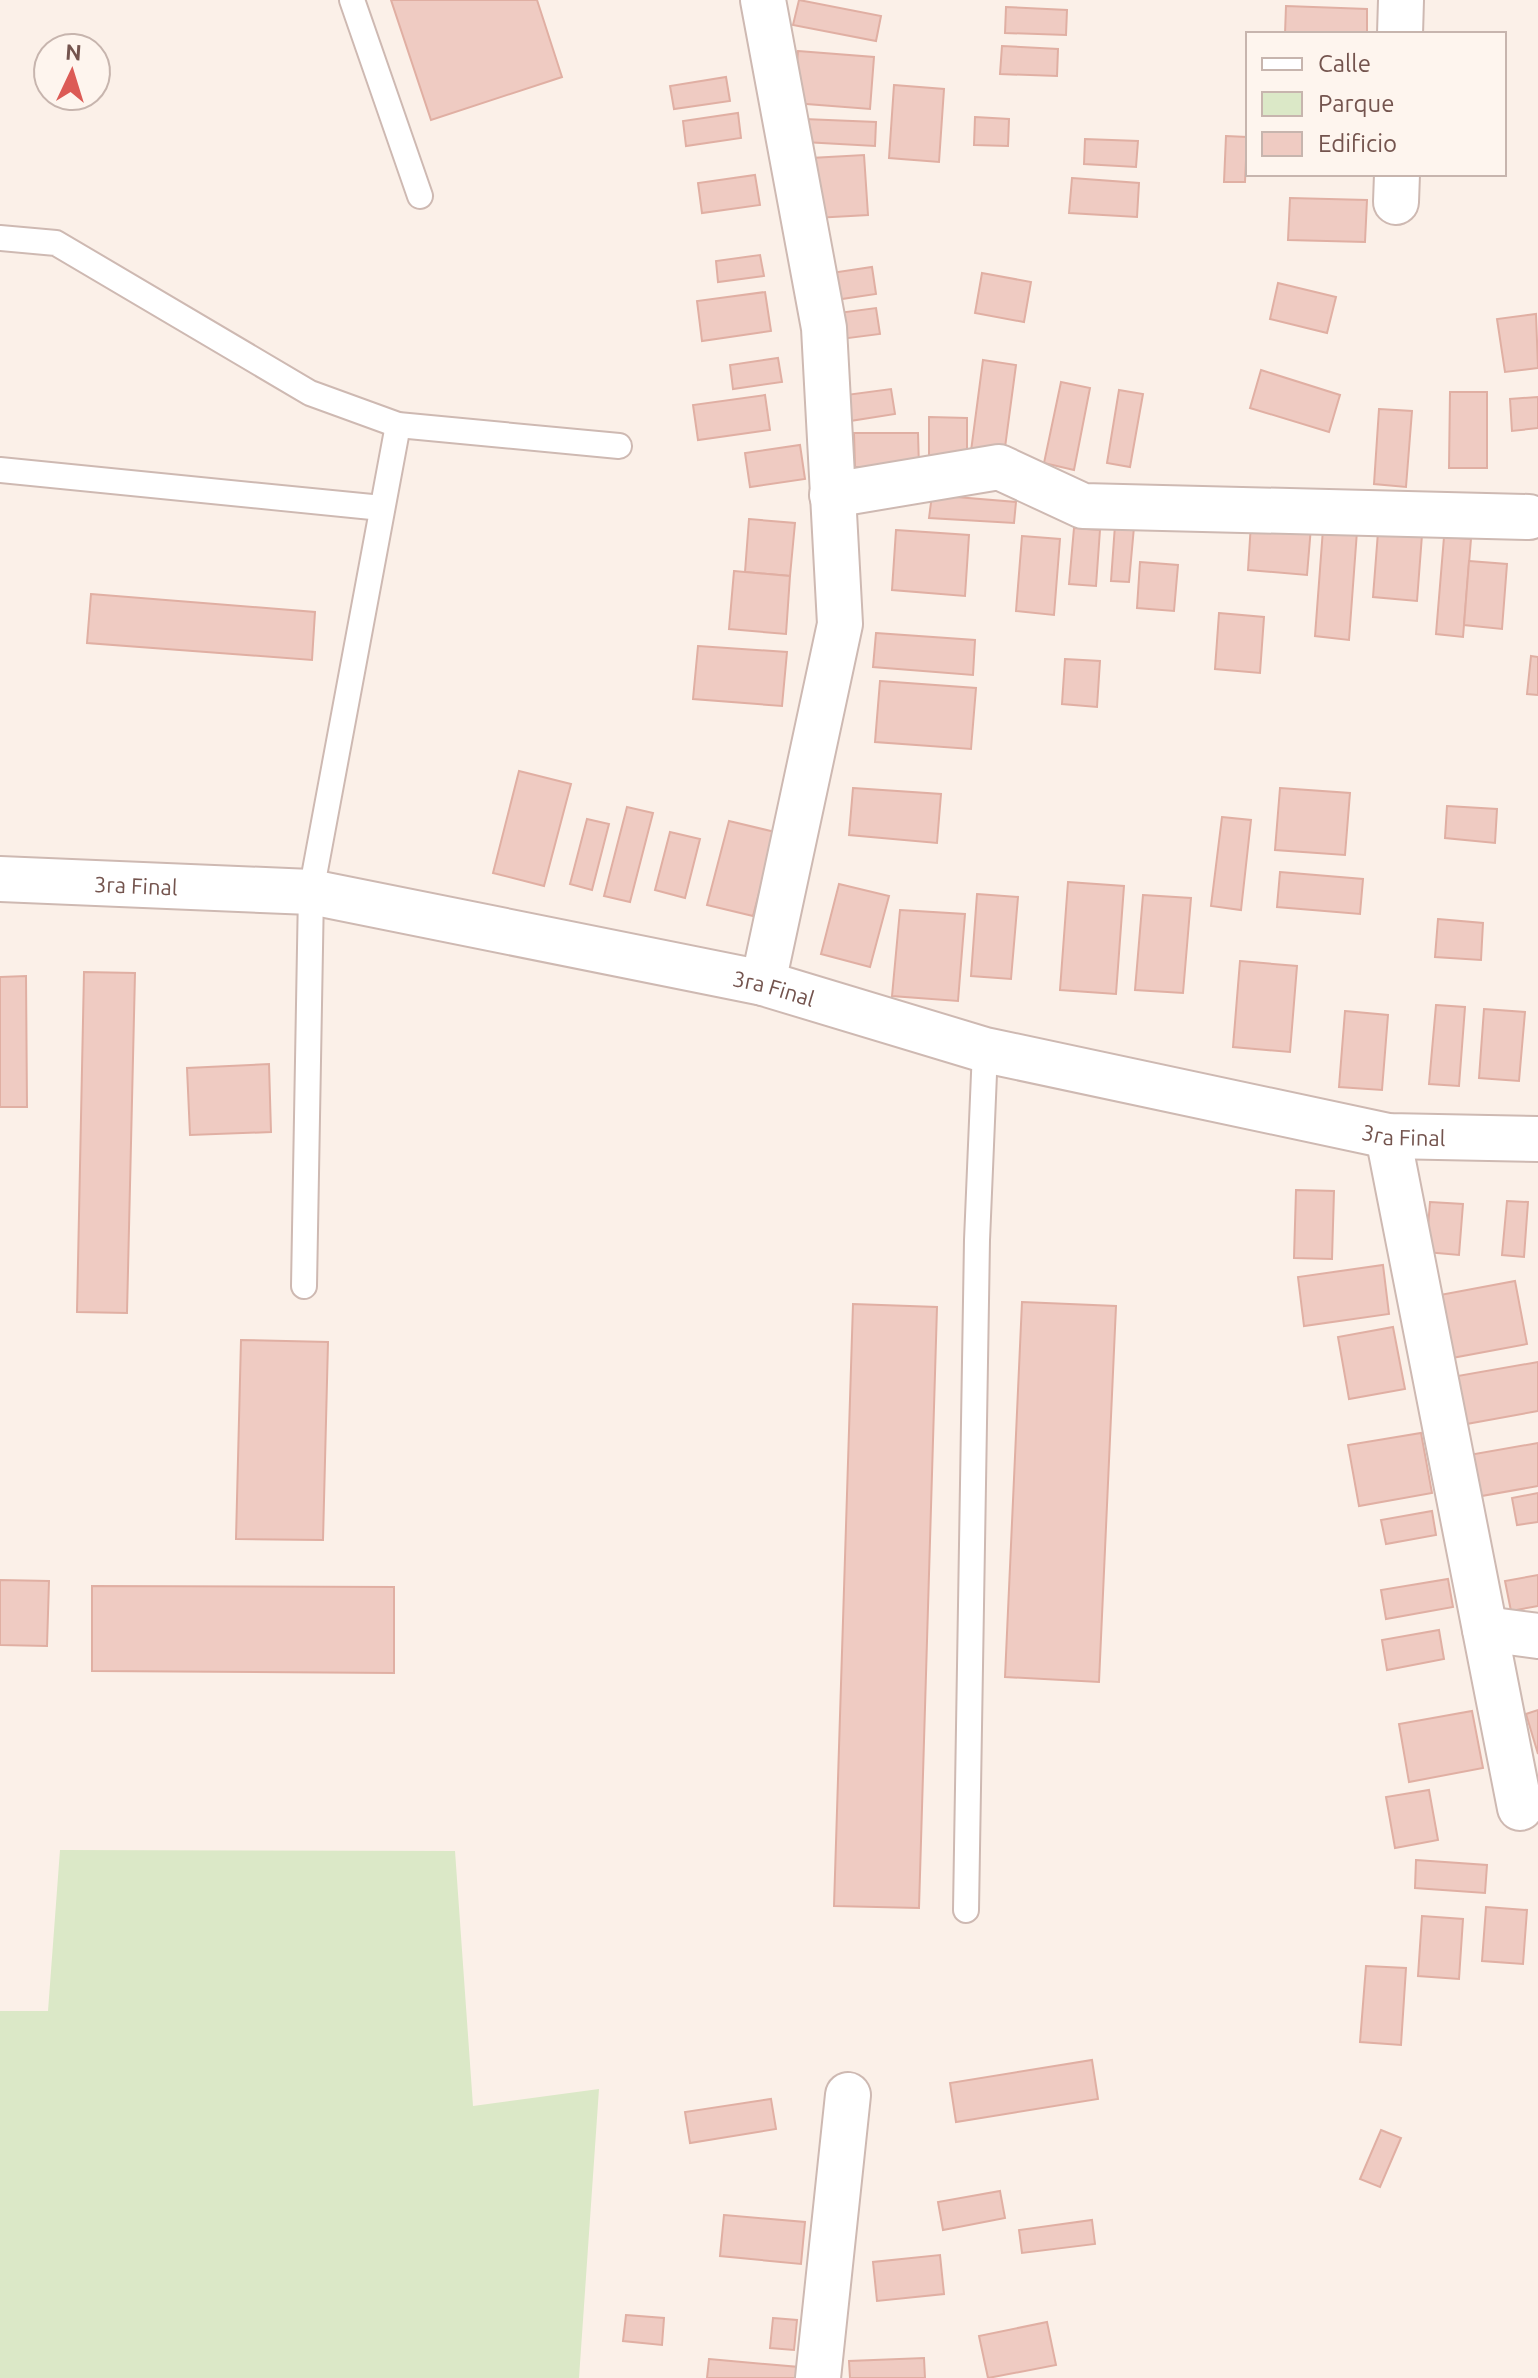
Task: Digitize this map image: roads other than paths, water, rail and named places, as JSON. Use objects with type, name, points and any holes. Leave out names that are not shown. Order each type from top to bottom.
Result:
[{"type":"street","points":[[763,0],[824,328],[840,624],[763,983]]},
{"type":"street","points":[[1400,32],[1401,0]]},
{"type":"street","points":[[832,495],[999,467],[1083,506],[1529,517]]},
{"type":"street","name":"3ra Final","points":[[0,879],[311,892],[763,983],[985,1050],[1388,1136],[1538,1139]]},
{"type":"street","points":[[1388,1136],[1520,1808]]},
{"type":"street","points":[[1485,1629],[1538,1636]]},
{"type":"street","points":[[818,2378],[848,2095]]},
{"type":"lane","points":[[352,0],[420,196]]},
{"type":"lane","points":[[0,238],[56,243],[310,393],[398,425],[619,446]]},
{"type":"lane","points":[[304,1286],[311,892],[398,425]]},
{"type":"lane","points":[[0,470],[382,508]]},
{"type":"lane","points":[[966,1910],[976,1256],[985,1050]]}]
